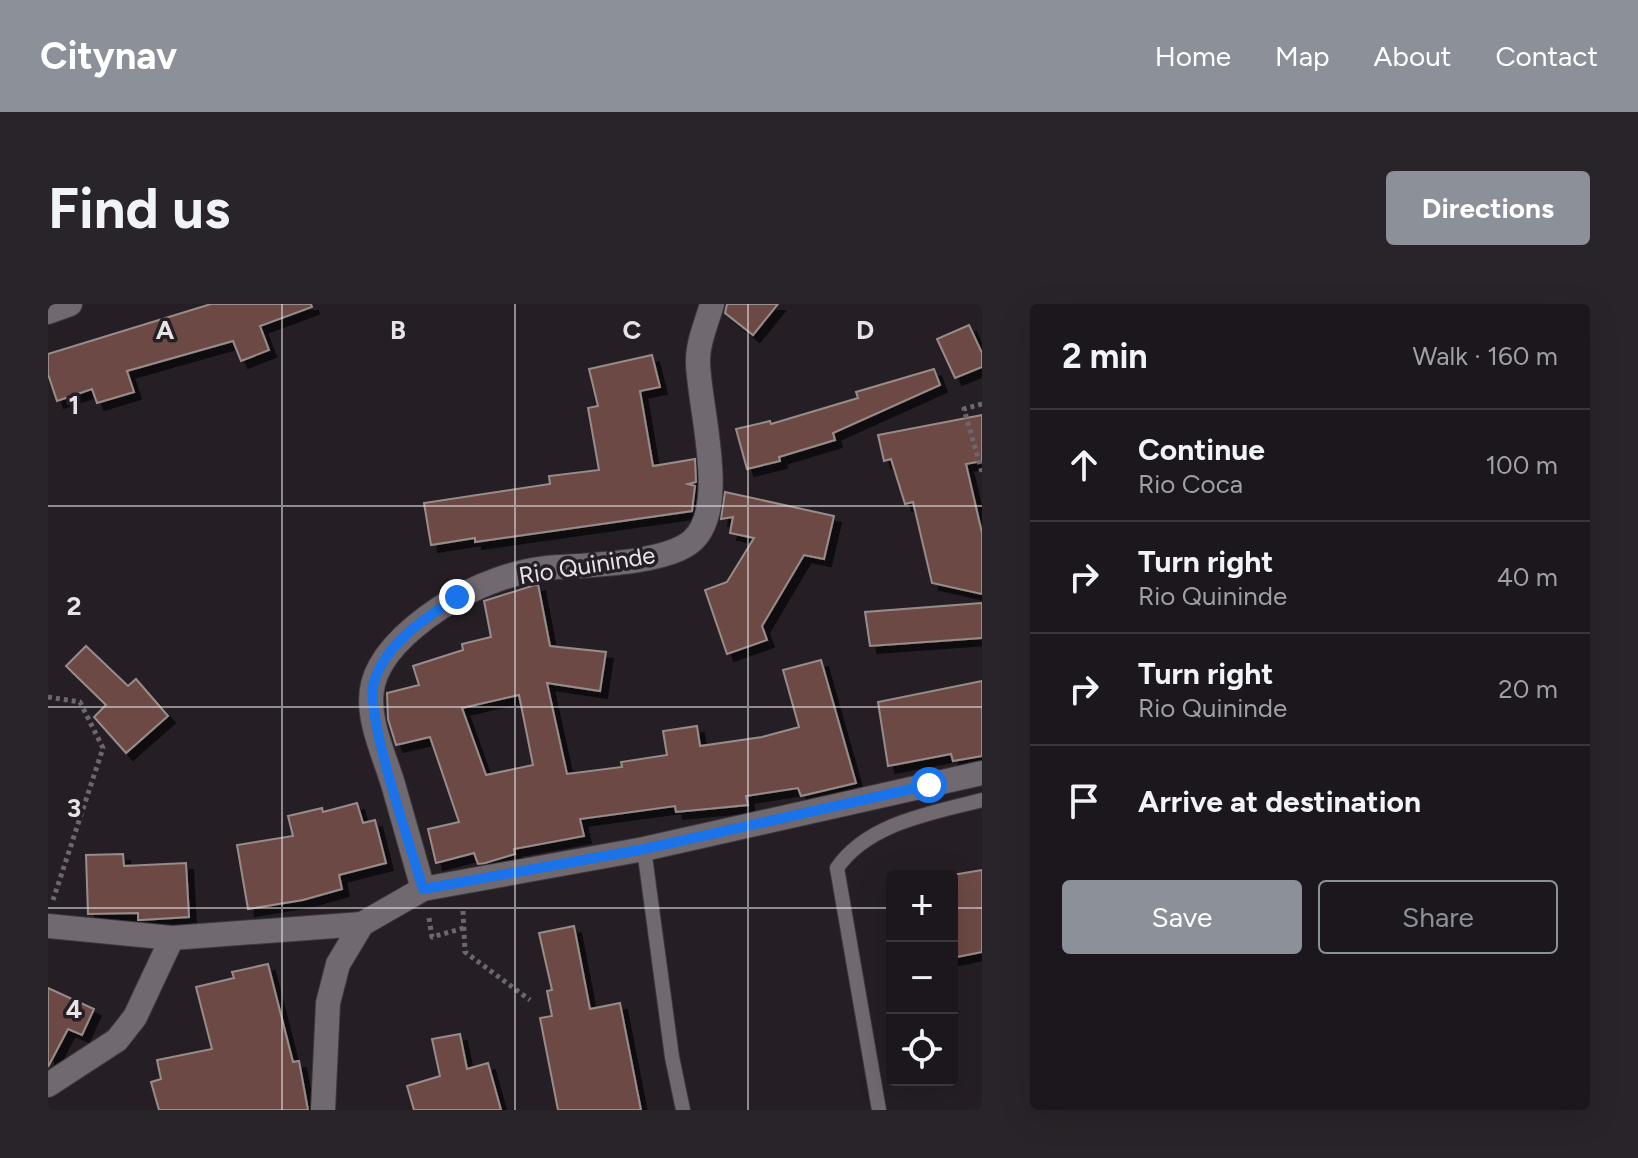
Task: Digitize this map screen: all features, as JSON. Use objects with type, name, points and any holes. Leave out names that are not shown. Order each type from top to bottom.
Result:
[{"type":"street","points":[[48,312],[70,304]]},
{"type":"street","name":"Rio Quininde","points":[[423,889],[372,715],[373,684],[386,656],[418,623],[457,597],[499,579],[548,567],[612,565],[673,551],[694,540],[711,500],[710,456],[698,360],[712,304]]},
{"type":"street","points":[[50,914],[172,938],[362,924],[423,889],[644,849],[982,773]]},
{"type":"street","points":[[323,1110],[328,1003],[338,964],[362,924]]},
{"type":"street","points":[[48,1085],[117,1040],[135,1017],[172,938]]},
{"type":"lane","points":[[879,1110],[837,868],[847,853],[865,839],[919,816],[982,800]]},
{"type":"lane","points":[[644,849],[672,1057],[683,1110]]},
{"type":"path","points":[[982,404],[964,409],[982,472]]},
{"type":"path","points":[[48,697],[80,702],[103,748],[50,914]]},
{"type":"path","points":[[423,889],[432,937],[464,928]]},
{"type":"path","points":[[463,898],[465,952],[530,1000]]},
{"type":"building","points":[[211,304],[311,304],[312,307],[260,326],[269,350],[241,361],[233,341],[127,371],[134,392],[97,403],[92,389],[57,401],[48,374],[48,354]]},
{"type":"building","points":[[727,304],[778,304],[753,335],[725,313]]},
{"type":"building","points":[[969,325],[982,353],[982,367],[955,378],[937,339]]},
{"type":"building","points":[[652,355],[660,387],[640,391],[653,466],[695,459],[696,482],[688,484],[695,486],[692,511],[475,542],[475,538],[431,545],[424,503],[550,484],[549,476],[599,470],[588,408],[598,406],[589,369]]},
{"type":"building","points":[[934,369],[940,385],[833,433],[835,440],[779,457],[780,461],[747,469],[736,429],[770,421],[771,424],[858,398],[856,392]]},
{"type":"building","points":[[982,415],[982,461],[966,464],[982,533],[982,594],[932,583],[913,502],[905,504],[891,459],[884,461],[878,435]]},
{"type":"building","points":[[725,492],[834,516],[824,559],[804,555],[762,626],[767,640],[727,654],[705,590],[727,582],[754,538],[730,533],[733,517],[721,519]]},
{"type":"building","points":[[538,584],[550,646],[606,652],[600,691],[547,683],[567,774],[622,767],[621,762],[667,755],[663,731],[697,726],[700,746],[762,737],[799,727],[783,670],[821,660],[856,783],[801,796],[798,788],[746,796],[748,805],[676,812],[675,806],[580,819],[584,836],[514,849],[515,854],[485,863],[478,864],[474,853],[436,863],[428,829],[459,822],[430,737],[396,745],[388,719],[387,693],[419,685],[413,666],[463,650],[462,644],[491,637],[484,601]],"holes":[[[519,695],[533,765],[486,775],[462,708]]]},
{"type":"building","points":[[982,603],[982,638],[870,646],[865,612]]},
{"type":"building","points":[[86,646],[128,686],[136,679],[168,716],[126,753],[94,717],[106,705],[66,666]]},
{"type":"building","points":[[982,681],[982,756],[953,761],[951,754],[888,766],[878,702]]},
{"type":"building","points":[[357,803],[363,823],[375,820],[386,863],[339,875],[342,889],[303,900],[248,909],[237,845],[293,836],[288,816],[322,808],[323,812]]},
{"type":"building","points":[[123,854],[124,866],[186,863],[189,917],[138,920],[138,913],[88,914],[86,855]]},
{"type":"building","points":[[982,870],[982,952],[958,957],[958,942],[958,874]]},
{"type":"building","points":[[574,926],[590,1009],[620,1003],[641,1110],[558,1110],[540,1018],[552,1016],[547,991],[552,990],[539,933]]},
{"type":"building","points":[[268,964],[293,1062],[299,1061],[308,1110],[159,1110],[151,1082],[161,1079],[157,1060],[212,1049],[196,987],[234,978],[232,972]]},
{"type":"building","points":[[48,988],[94,1009],[82,1035],[68,1029],[48,1067]]},
{"type":"building","points":[[460,1034],[467,1069],[488,1063],[501,1110],[414,1110],[407,1086],[440,1076],[432,1039]]},
{"type":"route","points":[[457,597],[418,623],[386,656],[373,684],[372,715],[423,889],[644,849],[929,785]]}]
